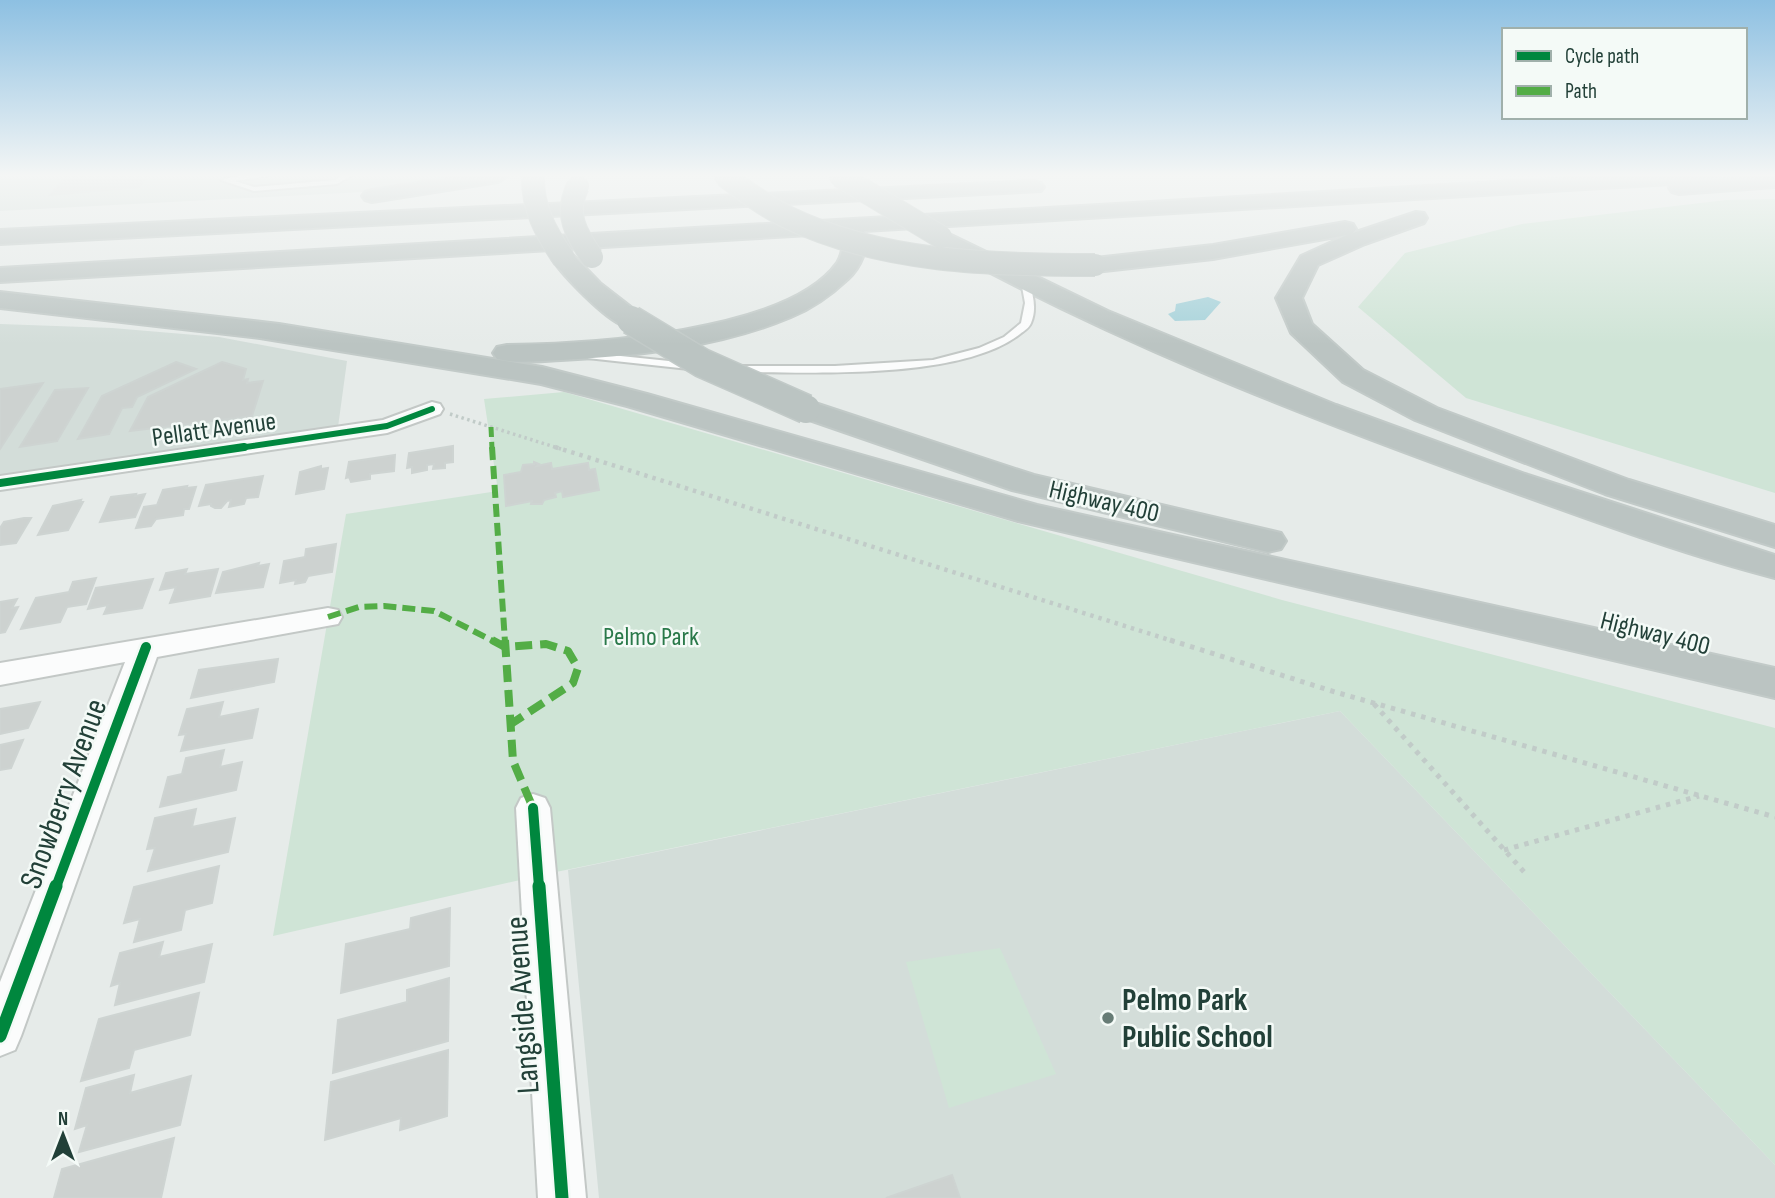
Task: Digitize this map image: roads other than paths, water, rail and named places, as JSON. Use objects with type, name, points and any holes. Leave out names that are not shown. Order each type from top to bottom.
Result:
[{"type":"highway","points":[[0,237],[106,232]]},
{"type":"highway","points":[[0,253],[400,232]]},
{"type":"highway","name":"Highway 400","points":[[548,232],[564,258],[591,288],[642,316],[702,363],[938,455],[1024,483],[1775,662]]},
{"type":"highway","points":[[575,232],[592,257],[628,293],[642,316]]},
{"type":"highway","points":[[0,275],[741,232]]},
{"type":"highway","points":[[827,232],[848,239],[967,260],[1013,264],[1095,265],[1213,252],[1337,232]]},
{"type":"highway","points":[[0,300],[439,349],[560,353],[648,343],[737,325],[797,304],[833,282],[844,270],[852,258],[854,232]]},
{"type":"highway","points":[[943,232],[1017,277],[1189,357],[1475,468],[1656,530],[1775,567]]},
{"type":"highway","points":[[946,232],[951,236]]},
{"type":"highway","points":[[1380,232],[1357,239],[1309,261],[1289,298],[1300,327],[1353,376],[1426,414],[1605,482],[1775,536]]},
{"type":"highway","points":[[0,284],[320,327],[449,341],[545,345],[648,343]]},
{"type":"highway","points":[[256,329],[554,379],[637,400],[1030,514],[1775,683]]},
{"type":"street","name":"Pellatt Avenue","points":[[0,483],[387,425],[432,409]]},
{"type":"street","points":[[0,674],[328,617]]},
{"type":"street","name":"Snowberry Avenue","points":[[0,1036],[146,647]]},
{"type":"street","name":"Langside Avenue","points":[[533,808],[562,1198]]},
{"type":"lane","points":[[560,353],[663,365],[719,368],[835,369],[933,363],[984,350],[1007,339],[1026,324],[1030,303],[1017,277]]},
{"type":"water","points":[[1208,297],[1221,302],[1205,320],[1175,321],[1168,314],[1175,311],[1176,304]]},
{"type":"place","name":"Pelmo Park Public School","points":[[1108,1018]]},
{"type":"park label","name":"Pelmo Park","points":[[651,637]]}]
